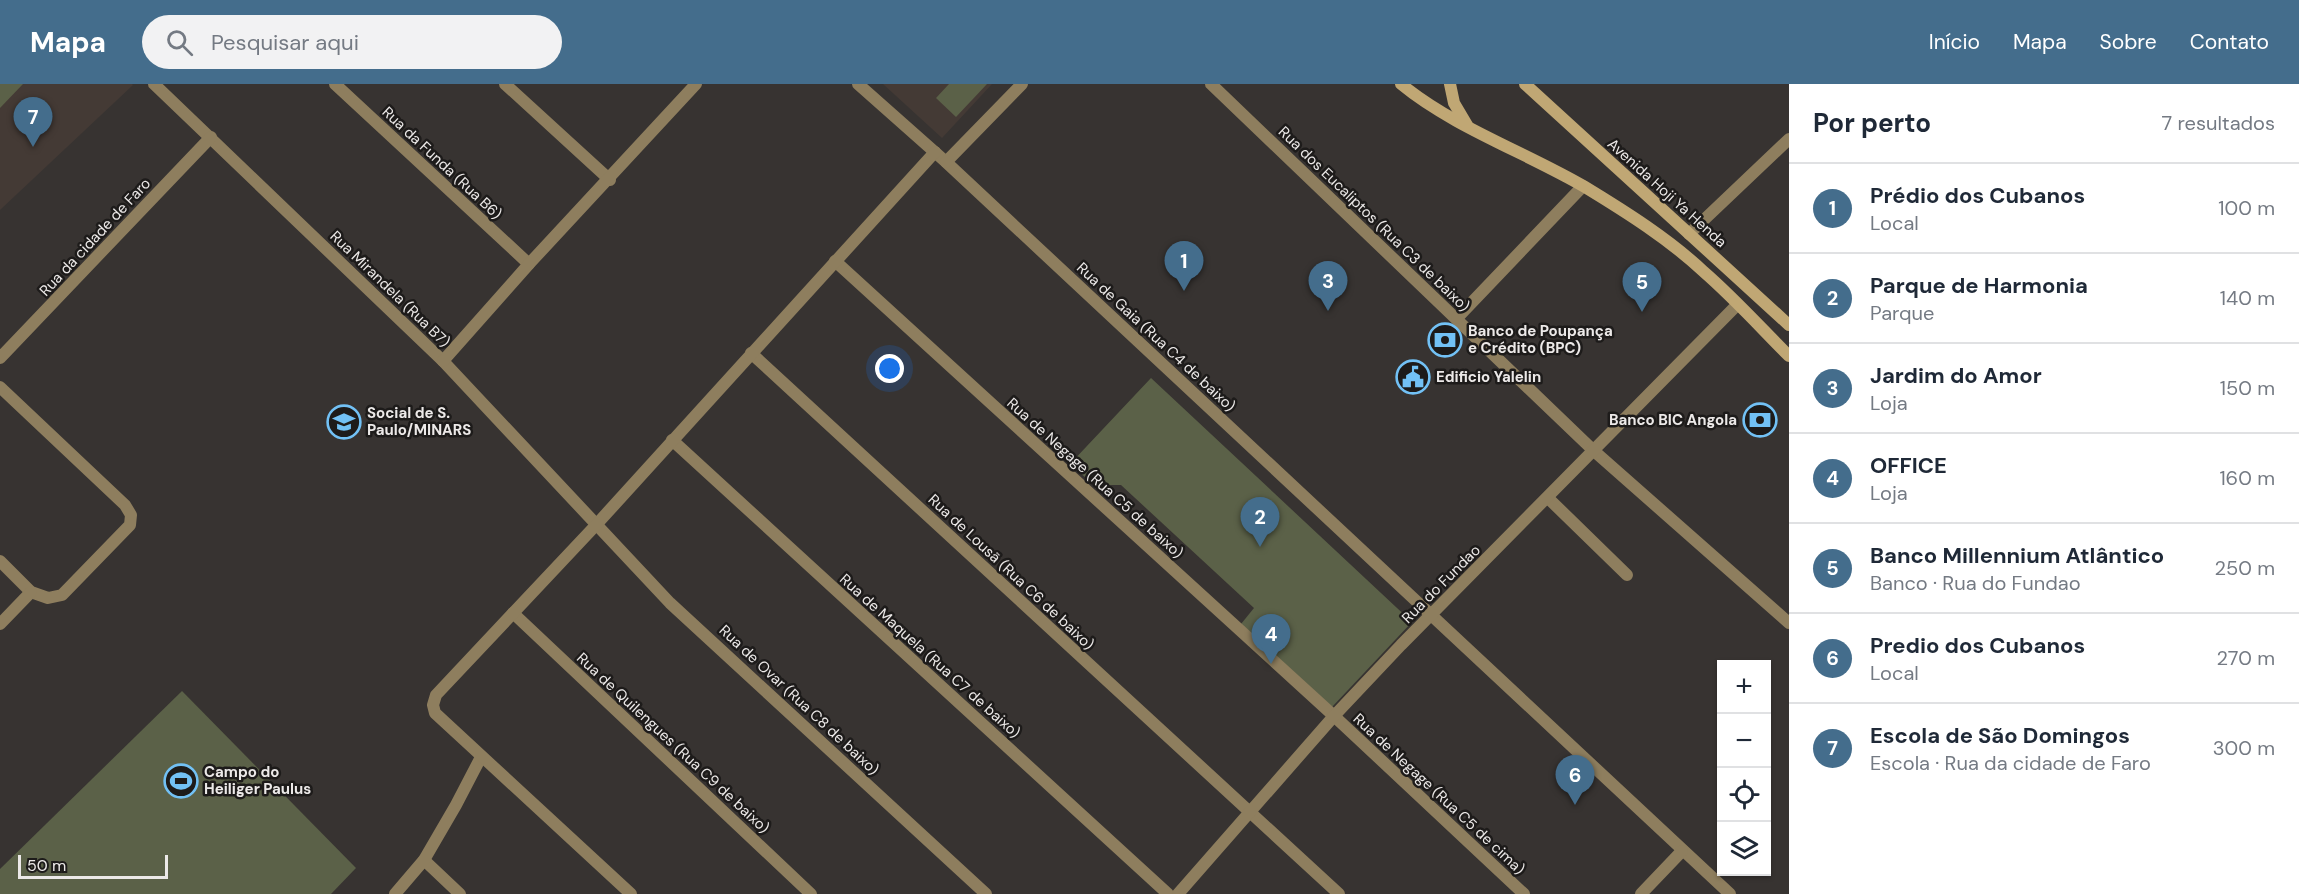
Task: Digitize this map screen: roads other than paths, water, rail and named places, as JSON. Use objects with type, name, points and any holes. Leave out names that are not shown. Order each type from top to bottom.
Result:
[{"type":"main road","points":[[1401,84],[1413,94],[1468,126],[1583,186],[1624,212],[1704,271],[1789,356]]},
{"type":"main road","points":[[1449,84],[1454,103],[1468,126]]},
{"type":"main road","name":"Avenida Hoji Ya Henda","points":[[1525,84],[1789,325]]},
{"type":"street","name":"Rua Mirandela (Rua B7)","points":[[154,84],[443,361],[596,525]]},
{"type":"street","name":"Rua da Funda (Rua B6)","points":[[335,84],[529,264]]},
{"type":"street","points":[[505,84],[610,180]]},
{"type":"street","points":[[443,361],[529,264],[610,180],[692,89],[678,84]]},
{"type":"street","name":"Rua de Gaia (Rua C4 de baixo)","points":[[858,84],[946,162],[1730,894]]},
{"type":"street","points":[[946,162],[1022,84]]},
{"type":"street","name":"Rua dos Eucaliptos (Rua C3 de baixo)","points":[[1211,84],[1594,451],[1789,623]]},
{"type":"street","name":"Rua da cidade de Faro","points":[[0,358],[211,137]]},
{"type":"street","points":[[1689,234],[1789,139]]},
{"type":"street","points":[[631,894],[435,713],[433,705],[436,694],[596,525],[935,152]]},
{"type":"street","points":[[1457,318],[1583,186]]},
{"type":"street","name":"Rua de Negage (Rua C5 de baixo)","points":[[835,261],[1334,716]]},
{"type":"street","name":"Rua do Fundao","points":[[1178,894],[1334,716],[1737,305]]},
{"type":"street","name":"Rua de Lousã (Rua C6 de baixo)","points":[[751,353],[1339,894]]},
{"type":"street","points":[[0,387],[125,505],[131,515],[130,525],[62,595],[48,598],[31,592],[0,561]]},
{"type":"street","name":"Rua de Maquela (Rua C7 de baixo)","points":[[672,440],[1168,894]]},
{"type":"street","points":[[1548,498],[1627,575]]},
{"type":"street","name":"Rua de Ovar (Rua C8 de baixo)","points":[[596,525],[670,603],[986,894]]},
{"type":"street","points":[[0,624],[31,592]]},
{"type":"street","name":"Rua de Quilengues (Rua C9 de baixo)","points":[[513,614],[811,894]]},
{"type":"street","name":"Rua de Negage (Rua C5 de cima)","points":[[1334,716],[1524,894]]},
{"type":"street","points":[[395,894],[424,860],[481,757]]},
{"type":"street","points":[[1641,894],[1682,851]]},
{"type":"street","points":[[424,860],[460,894]]},
{"type":"place","name":"Escola de São Domingos","points":[[33,147]]},
{"type":"place","name":"Prédio dos Cubanos","points":[[1184,291]]},
{"type":"place","name":"Jardim do Amor","points":[[1328,311]]},
{"type":"place","name":"Banco Millennium Atlântico","points":[[1642,312]]},
{"type":"place","name":"Banco de Poupança e Crédito (BPC)","points":[[1445,340]]},
{"type":"place","name":"Edificio Yalelin","points":[[1413,377]]},
{"type":"place","name":"Banco BIC Angola","points":[[1760,420]]},
{"type":"place","name":"Social de S. Paulo/MINARS","points":[[344,422]]},
{"type":"place","name":"Parque de Harmonia","points":[[1260,547]]},
{"type":"place","name":"OFFICE","points":[[1271,664]]},
{"type":"place","name":"Campo do Heiliger Paulus","points":[[181,781]]},
{"type":"place","name":"Predio dos Cubanos","points":[[1575,805]]}]
